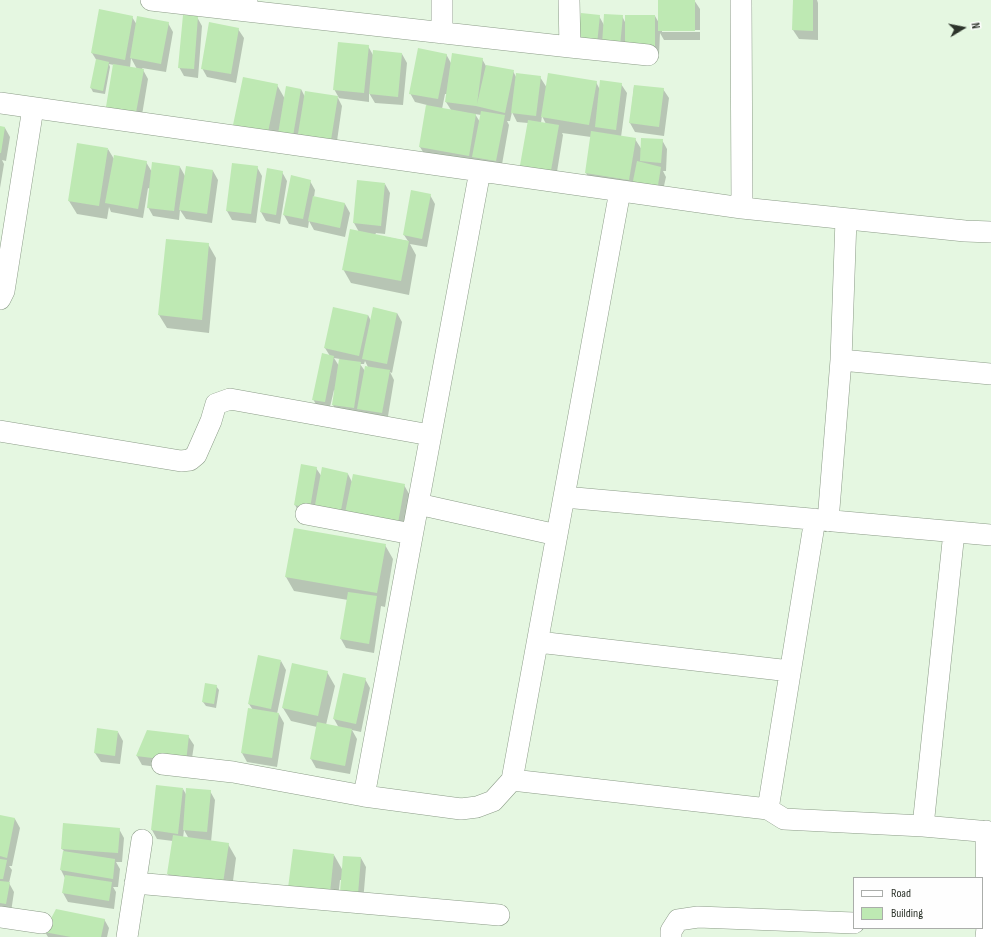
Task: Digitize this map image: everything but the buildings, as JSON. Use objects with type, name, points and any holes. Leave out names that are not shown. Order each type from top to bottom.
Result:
[{"type":"street","points":[[151,0],[247,5],[442,33],[648,55]]},
{"type":"street","points":[[442,0],[442,33]]},
{"type":"street","points":[[569,0],[570,47]]},
{"type":"street","points":[[741,0],[742,208]]},
{"type":"street","points":[[0,103],[742,208],[965,231],[991,232]]},
{"type":"street","points":[[0,298],[2,297],[4,291],[32,108]]},
{"type":"street","points":[[364,796],[480,171]]},
{"type":"street","points":[[162,764],[233,772],[364,796],[461,809],[477,807],[493,801],[512,780],[620,191]]},
{"type":"street","points":[[768,810],[790,671],[822,520],[841,360],[846,219]]},
{"type":"street","points":[[841,360],[991,374]]},
{"type":"street","points":[[0,431],[181,460],[190,460],[196,456],[211,421],[216,404],[230,399],[430,435]]},
{"type":"street","points":[[564,497],[991,535]]},
{"type":"street","points":[[418,504],[557,535]]},
{"type":"street","points":[[306,514],[412,534]]},
{"type":"street","points":[[923,826],[954,532]]},
{"type":"street","points":[[538,642],[790,671]]},
{"type":"street","points":[[512,780],[768,810],[784,818],[988,831],[985,931]]},
{"type":"street","points":[[127,937],[142,840]]},
{"type":"street","points":[[136,883],[500,915]]},
{"type":"street","points":[[0,917],[42,923]]},
{"type":"street","points":[[671,937],[671,931],[678,920],[698,917],[853,923]]}]
